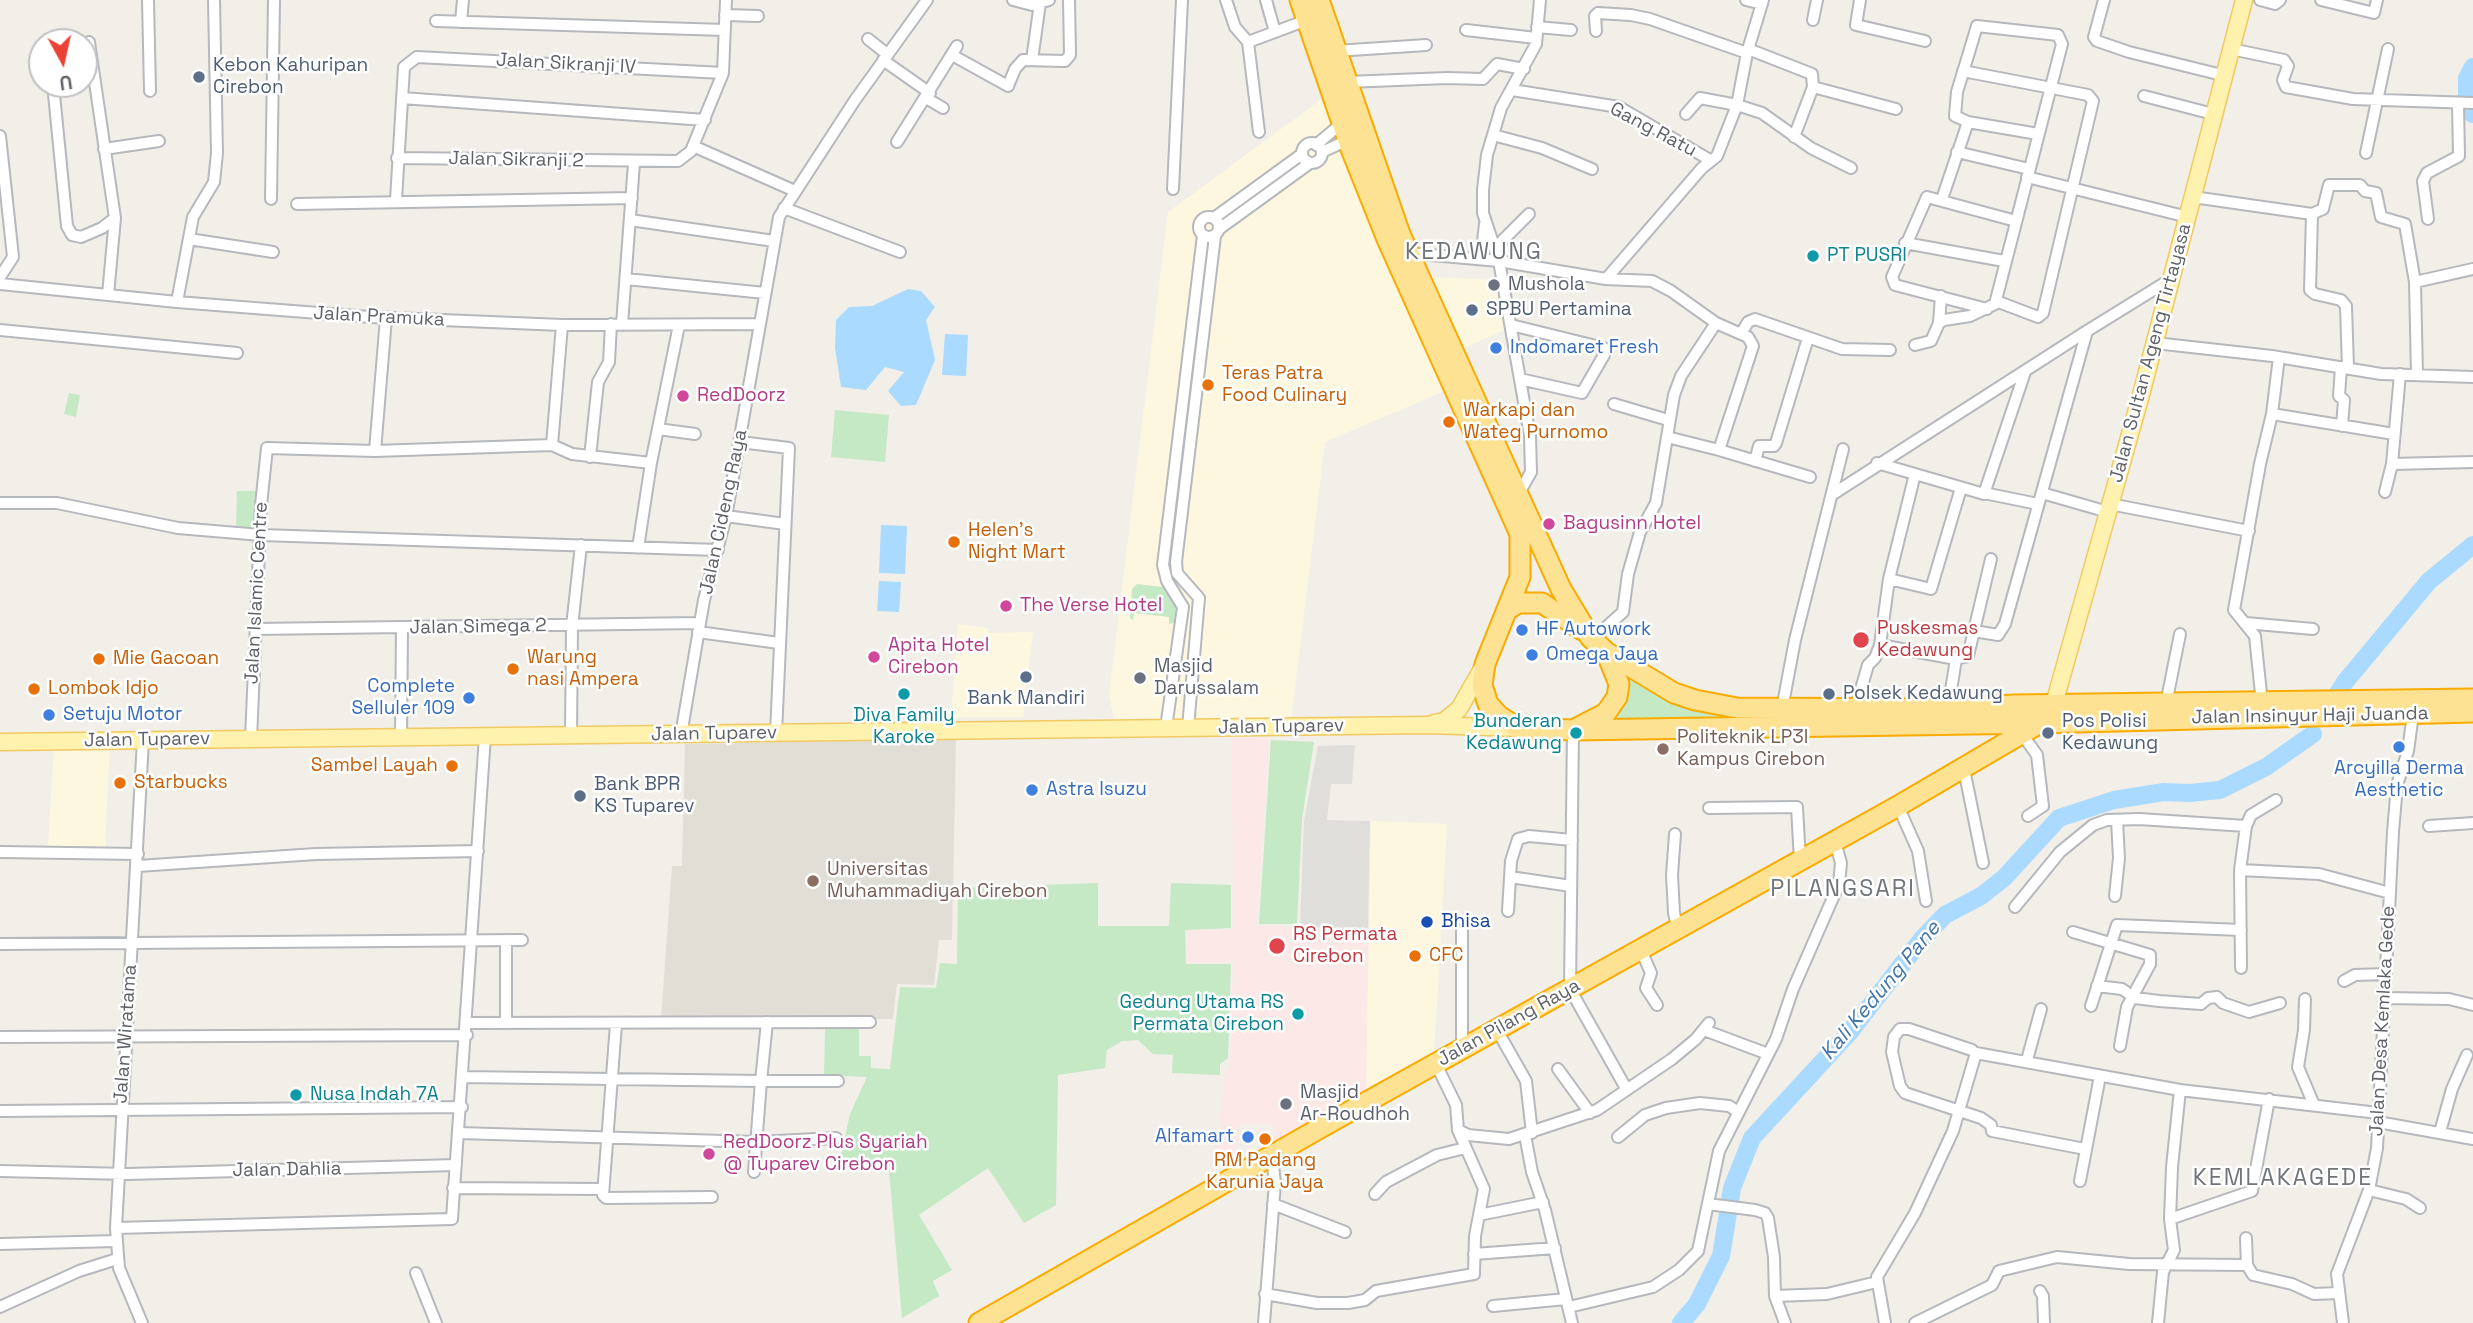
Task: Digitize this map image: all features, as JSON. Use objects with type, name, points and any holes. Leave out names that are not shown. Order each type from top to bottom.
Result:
[{"type":"highway","points":[[1300,0],[1345,132],[1477,420],[1523,544],[1520,577],[1485,664],[1482,685],[1488,704],[1499,716],[1518,728]]},
{"type":"highway","points":[[1319,0],[1394,237],[1409,253],[1440,338]]},
{"type":"highway","points":[[1477,420],[1518,495],[1561,589],[1597,643],[1619,684],[1617,697],[1606,713],[1573,730]]},
{"type":"highway","points":[[1507,610],[1518,603],[1542,603],[1597,643]]},
{"type":"highway","name":"Jalan Insinyur Haji Juanda","points":[[1597,643],[1674,692],[1695,700],[1737,708],[1948,709],[2022,722],[2054,704],[2166,704],[2224,711],[2262,703],[2309,709]]},
{"type":"highway","name":"Jalan Insinyur Haji Juanda","points":[[1518,728],[1573,730],[2022,722],[2224,711],[2353,708],[2473,698]]},
{"type":"highway","name":"Jalan Insinyur Haji Juanda","points":[[2353,708],[2413,714],[2473,712]]},
{"type":"highway","name":"Jalan Pilang Raya","points":[[979,1323],[1964,769],[2022,722]]},
{"type":"main road","name":"Jalan Sultan Ageng Tirtayasa","points":[[2054,704],[2155,343],[2222,75],[2244,0]]},
{"type":"main road","points":[[1428,725],[1444,721],[1459,709],[1485,664]]},
{"type":"main road","name":"Jalan Tuparev","points":[[0,742],[776,733],[1169,714],[1518,728]]},
{"type":"street","points":[[148,0],[150,91]]},
{"type":"street","points":[[177,302],[194,213],[214,182],[214,0]]},
{"type":"street","points":[[271,199],[274,0]]},
{"type":"street","points":[[461,22],[463,0]]},
{"type":"street","points":[[726,0],[723,73],[693,146],[795,191]]},
{"type":"street","name":"Jalan Cideng Raya","points":[[681,735],[699,628],[726,516],[740,442],[774,241],[784,208],[885,57],[927,0]]},
{"type":"street","points":[[1013,0],[1027,5],[1045,2],[1032,60]]},
{"type":"street","points":[[897,142],[955,50],[1008,86],[1019,63],[1032,60],[1065,61],[1070,55],[1069,0]]},
{"type":"street","points":[[1173,189],[1182,0]]},
{"type":"street","points":[[1226,0],[1235,27],[1248,42],[1259,132]]},
{"type":"street","points":[[1266,0],[1275,32]]},
{"type":"street","points":[[1518,495],[1528,482],[1532,456],[1511,325],[1499,261],[1486,221],[1483,190],[1493,135],[1502,108],[1524,69],[1537,32],[1540,0]]},
{"type":"street","points":[[1606,279],[1719,152],[1737,105],[1762,2],[1746,0]]},
{"type":"street","points":[[1813,20],[1817,0]]},
{"type":"street","points":[[1860,0],[1856,25],[1925,41]]},
{"type":"street","points":[[2104,0],[2094,37],[2097,41],[2129,52],[2222,75]]},
{"type":"street","points":[[2260,0],[2275,4],[2280,0]]},
{"type":"street","points":[[2320,0],[2374,13],[2377,0]]},
{"type":"street","points":[[1596,31],[1595,16],[1598,13],[1631,15],[1809,72],[1813,86],[1794,137]]},
{"type":"street","points":[[725,15],[758,16]]},
{"type":"street","points":[[1248,42],[1307,20]]},
{"type":"street","points":[[436,21],[724,30]]},
{"type":"street","points":[[1991,305],[2016,221],[2062,44],[2058,35],[1980,24],[1975,28],[1963,71],[1953,111],[1955,116],[1968,122],[2038,134]]},
{"type":"street","points":[[1466,30],[1571,30]]},
{"type":"street","points":[[868,39],[943,108]]},
{"type":"street","points":[[1336,51],[1426,44]]},
{"type":"street","points":[[2231,49],[2288,62],[2283,80],[2286,87],[2375,100],[2473,103]]},
{"type":"street","points":[[2366,153],[2375,100],[2388,49]]},
{"type":"street","name":"Jalan Sikranji IV","points":[[402,98],[404,66],[416,57],[723,73]]},
{"type":"street","points":[[1347,82],[1483,79],[1497,64],[1524,69]]},
{"type":"street","points":[[1963,71],[2088,95],[2093,101],[2043,313],[2038,317],[1895,285],[1892,282],[1924,199],[1930,196],[2016,221]]},
{"type":"street","points":[[1813,86],[1896,109]]},
{"type":"street","name":"Gang Ratu","points":[[1513,90],[1619,107],[1710,160]]},
{"type":"street","points":[[2144,96],[2213,114]]},
{"type":"street","points":[[1686,114],[1700,97],[1737,105],[1774,120],[1794,137],[1851,168]]},
{"type":"street","points":[[54,98],[67,226],[72,235],[81,237],[102,228],[115,218]]},
{"type":"street","points":[[97,98],[115,218],[108,295]]},
{"type":"street","points":[[396,200],[402,98],[705,120]]},
{"type":"street","points":[[2428,219],[2423,181],[2427,173],[2456,160],[2461,150],[2459,104]]},
{"type":"street","points":[[1942,200],[1968,122]]},
{"type":"street","points":[[1169,714],[1183,607],[1164,574],[1213,230],[1302,154],[1306,145],[1319,148],[1345,132]]},
{"type":"street","points":[[1319,148],[1345,132]]},
{"type":"street","points":[[1493,135],[1542,148],[1592,169]]},
{"type":"street","points":[[0,136],[13,257],[0,277]]},
{"type":"street","points":[[104,149],[159,141]]},
{"type":"street","name":"Jalan Sikranji 2","points":[[397,158],[635,163],[678,161],[693,146]]},
{"type":"street","points":[[1213,230],[1310,163],[1317,162],[1319,148]]},
{"type":"street","points":[[1957,152],[2073,189],[2188,217]]},
{"type":"street","points":[[1302,154],[1310,163]]},
{"type":"street","points":[[590,457],[598,382],[609,362],[626,279],[635,163]]},
{"type":"street","points":[[2193,197],[2312,214],[2323,209],[2329,185],[2360,185],[2365,191],[2376,193],[2381,217],[2405,224],[2415,282],[2417,375]]},
{"type":"street","points":[[297,204],[396,200],[632,198]]},
{"type":"street","points":[[784,208],[900,252]]},
{"type":"street","points":[[1495,248],[1528,214]]},
{"type":"street","points":[[2312,214],[2310,290],[2315,294],[2341,300],[2346,306],[2345,368],[2339,396],[2344,400],[2342,426]]},
{"type":"street","points":[[630,220],[774,241]]},
{"type":"street","points":[[1481,259],[1486,221]]},
{"type":"street","points":[[189,239],[273,252]]},
{"type":"street","points":[[1905,243],[2004,261]]},
{"type":"street","points":[[1409,253],[1499,261],[1606,279],[1652,281],[1716,323],[1741,334],[1751,341],[1751,356],[1719,450]]},
{"type":"street","points":[[2415,282],[2473,269]]},
{"type":"street","points":[[626,279],[765,292]]},
{"type":"street","points":[[1833,494],[1877,463],[2172,279]]},
{"type":"street","name":"Jalan Pramuka","points":[[0,284],[177,302],[386,318],[562,325],[760,324]]},
{"type":"street","points":[[1914,345],[1931,341],[1938,323],[1941,296]]},
{"type":"street","points":[[1938,323],[1991,305]]},
{"type":"street","points":[[386,318],[375,451],[552,445],[561,451],[590,457],[650,463]]},
{"type":"street","points":[[1741,334],[1748,322],[1755,319],[1847,350],[1890,350]]},
{"type":"street","points":[[1597,643],[1623,612],[1628,573],[1640,532],[1656,503],[1668,420],[1681,376],[1716,323]]},
{"type":"street","points":[[552,445],[562,325]]},
{"type":"street","points":[[638,548],[650,463],[679,325]]},
{"type":"street","points":[[1511,325],[1604,348],[1604,355],[1582,393],[1520,379]]},
{"type":"street","points":[[0,330],[237,353]]},
{"type":"street","points":[[1974,631],[1991,635],[2001,633],[2087,331]]},
{"type":"street","points":[[1755,461],[1759,446],[1774,446],[1776,443],[1808,338]]},
{"type":"street","points":[[2155,343],[2400,374],[2473,377]]},
{"type":"street","points":[[2262,703],[2257,643],[2246,622],[2234,610],[2272,414],[2279,357]]},
{"type":"street","points":[[1984,494],[2025,372]]},
{"type":"street","points":[[2385,492],[2392,464],[2400,374]]},
{"type":"street","points":[[1614,404],[1668,420]]},
{"type":"street","points":[[2272,414],[2394,434]]},
{"type":"street","points":[[658,429],[695,433]]},
{"type":"street","points":[[1667,437],[1810,477]]},
{"type":"street","points":[[740,442],[789,448],[776,733]]},
{"type":"street","name":"Jalan Islamic Centre","points":[[251,739],[261,505],[267,448],[375,451]]},
{"type":"street","points":[[1782,709],[1795,640],[1843,449]]},
{"type":"street","points":[[2392,464],[2473,462]]},
{"type":"street","points":[[1877,463],[1984,494],[2040,498],[2249,531]]},
{"type":"street","points":[[1855,710],[1868,665],[1875,658],[1880,645],[1889,579],[1915,474]]},
{"type":"street","points":[[1179,482],[1175,568],[1199,598],[1188,714]]},
{"type":"street","points":[[1889,579],[1931,589],[1961,488]]},
{"type":"street","points":[[0,503],[58,503],[178,528],[261,535],[718,550]]},
{"type":"street","points":[[726,516],[785,524]]},
{"type":"street","points":[[571,735],[572,626],[580,545]]},
{"type":"street","points":[[1880,645],[1956,659],[1968,656],[1991,559]]},
{"type":"street","points":[[2246,622],[2313,629]]},
{"type":"street","name":"Jalan Simega 2","points":[[255,629],[572,626],[699,628],[779,643]]},
{"type":"street","points":[[401,737],[402,628]]},
{"type":"street","points":[[2166,704],[2180,634]]},
{"type":"street","points":[[1948,709],[1956,659]]},
{"type":"street","name":"Jalan Desa Kemlaka Gede","points":[[2343,1323],[2337,1274],[2369,1190],[2377,1147],[2397,785],[2408,751],[2413,714]]},
{"type":"street","points":[[2022,722],[2037,755],[2043,806],[2028,816]]},
{"type":"street","points":[[1573,730],[1570,989],[1627,1090]]},
{"type":"street","points":[[116,1228],[451,1220],[468,1023],[485,736]]},
{"type":"street","name":"Jalan Wiratama","points":[[142,1323],[117,1259],[116,1228],[143,740]]},
{"type":"street","points":[[1964,769],[1983,863]]},
{"type":"street","points":[[2241,968],[2240,870],[2246,826],[2251,815],[2276,800]]},
{"type":"street","points":[[1898,806],[1918,851],[1926,901]]},
{"type":"street","points":[[1709,808],[1797,807],[1800,861]]},
{"type":"street","points":[[2015,907],[2039,876],[2077,837],[2094,825],[2117,820],[2246,826]]},
{"type":"street","points":[[2115,896],[2119,858],[2117,820]]},
{"type":"street","points":[[2429,825],[2473,823]]},
{"type":"street","points":[[1675,834],[1672,876],[1678,930]]},
{"type":"street","points":[[1508,911],[1515,844],[1521,837],[1572,840]]},
{"type":"street","points":[[1493,1306],[1569,1311],[1653,1287],[1679,1270],[1698,1251],[1719,1151],[1768,1054],[1839,884],[1841,863],[1835,841]]},
{"type":"street","points":[[138,866],[316,854],[478,851]]},
{"type":"street","points":[[0,852],[138,853]]},
{"type":"street","points":[[2240,870],[2319,874],[2390,893]]},
{"type":"street","points":[[1510,877],[1571,886]]},
{"type":"street","points":[[2091,1006],[2117,925],[2241,930]]},
{"type":"street","points":[[1462,931],[1462,1049]]},
{"type":"street","points":[[2073,932],[2146,953],[2151,959],[2131,997],[2120,1046]]},
{"type":"street","points":[[506,940],[506,1023]]},
{"type":"street","points":[[0,944],[522,940]]},
{"type":"street","points":[[1641,950],[1651,973],[1646,988],[1657,1005]]},
{"type":"street","points":[[2344,981],[2355,975],[2386,974]]},
{"type":"street","points":[[2097,986],[2122,989],[2131,997],[2202,1004],[2208,998],[2217,996],[2222,1003],[2249,1012],[2280,1003]]},
{"type":"street","points":[[2385,998],[2449,999],[2473,1005]]},
{"type":"street","points":[[2305,999],[2304,1030],[2298,1067],[2314,1105]]},
{"type":"street","points":[[2028,1060],[2041,1009]]},
{"type":"street","points":[[754,1172],[767,1022]]},
{"type":"street","points":[[468,1023],[870,1022]]},
{"type":"street","points":[[616,1024],[603,1189],[606,1198],[712,1198]]},
{"type":"street","points":[[1458,1129],[1468,1135],[1494,1140],[1529,1134],[1590,1113],[1672,1059],[1707,1026],[1768,1054]]},
{"type":"street","points":[[1972,1050],[1909,1029],[1900,1029],[1894,1037],[1893,1059],[1905,1093],[1959,1113],[1981,1118],[1990,1125],[1992,1131],[2085,1149]]},
{"type":"street","points":[[1497,1030],[1526,1081],[1532,1172],[1543,1202],[1569,1311]]},
{"type":"street","points":[[0,1037],[467,1035]]},
{"type":"street","points":[[1885,1323],[1877,1282],[1880,1270],[1914,1213],[1959,1113],[1976,1053],[2028,1060],[2180,1090],[2314,1105],[2473,1139]]},
{"type":"street","points":[[2440,1132],[2452,1090],[2467,1055]]},
{"type":"street","points":[[1265,1294],[1317,1303],[1365,1300],[1376,1291],[1473,1275],[1484,1189],[1458,1129],[1456,1105],[1436,1064]]},
{"type":"street","points":[[1558,1069],[1590,1113]]},
{"type":"street","points":[[463,1076],[838,1081]]},
{"type":"street","points":[[2080,1181],[2100,1076]]},
{"type":"street","points":[[2158,1323],[2160,1288],[2167,1262],[2173,1257],[2174,1250],[2170,1219],[2180,1090]]},
{"type":"street","points":[[2170,1219],[2252,1191],[2269,1099]]},
{"type":"street","points":[[1618,1137],[1645,1115],[1666,1108],[1700,1103],[1730,1106],[1737,1111]]},
{"type":"street","points":[[0,1111],[462,1107]]},
{"type":"street","points":[[459,1133],[757,1142],[836,1138]]},
{"type":"street","points":[[1375,1194],[1386,1182],[1437,1155],[1465,1148]]},
{"type":"street","points":[[1264,1323],[1273,1204],[1272,1157]]},
{"type":"street","name":"Jalan Dahlia","points":[[0,1171],[118,1173],[456,1165]]},
{"type":"street","points":[[453,1188],[603,1189]]},
{"type":"street","points":[[2369,1190],[2406,1199],[2420,1208]]},
{"type":"street","points":[[1479,1215],[1543,1202]]},
{"type":"street","points":[[1273,1204],[1345,1231]]},
{"type":"street","points":[[1708,1204],[1765,1213],[1774,1256],[1775,1296],[1785,1323]]},
{"type":"street","points":[[2246,1238],[2247,1265],[2253,1275],[2292,1284],[2314,1294],[2339,1293]]},
{"type":"street","points":[[0,1244],[116,1241]]},
{"type":"street","points":[[1474,1254],[1555,1248]]},
{"type":"street","points":[[1915,1323],[1992,1285],[1999,1271],[2057,1256],[2129,1264],[2167,1262],[2247,1265]]},
{"type":"street","points":[[0,1307],[79,1271],[117,1259]]},
{"type":"street","points":[[416,1273],[436,1323]]},
{"type":"street","points":[[1775,1296],[1827,1294],[1877,1282]]},
{"type":"street","points":[[2040,1290],[2043,1296],[2043,1323]]},
{"type":"shaded area","points":[[1326,96],[1447,390],[1325,442],[1291,720],[1114,720],[1109,695],[1168,212]]},
{"type":"shaded area","points":[[1429,277],[1497,280],[1505,330],[1462,349]]},
{"type":"shaded area","points":[[958,624],[988,628],[989,633],[1033,632],[1023,717],[951,717]]},
{"type":"shaded area","name":"RS Permata Cirebon","points":[[1232,738],[1269,738],[1256,926],[1368,929],[1366,1093],[1273,1144],[1273,1124],[1239,1124],[1235,1164],[1215,1160],[1226,1068],[1230,1066],[1233,962],[1187,963],[1187,930],[1233,930]]},
{"type":"shaded area","name":"Universitas Muhammadiyah Cirebon","points":[[956,739],[952,940],[939,940],[934,985],[897,984],[893,1019],[661,1019],[672,866],[682,866],[685,744]]},
{"type":"shaded area","points":[[54,745],[110,745],[105,849],[48,846]]},
{"type":"shaded area","points":[[1355,745],[1352,784],[1331,784],[1327,820],[1370,821],[1368,928],[1300,927],[1304,821],[1318,746]]},
{"type":"shaded area","points":[[1371,821],[1447,824],[1434,1056],[1366,1093]]},
{"type":"green space","points":[[69,393],[80,395],[76,417],[64,414]]},
{"type":"green space","points":[[835,410],[889,415],[885,462],[831,457]]},
{"type":"green space","points":[[237,491],[255,491],[254,530],[236,529]]},
{"type":"green space","points":[[1137,584],[1163,587],[1176,604],[1174,623],[1169,624],[1169,617],[1134,613],[1133,620],[1130,618],[1132,589]]},
{"type":"green space","points":[[1627,674],[1644,688],[1686,707],[1750,719],[1604,721],[1625,693]]},
{"type":"green space","points":[[1271,740],[1314,742],[1302,819],[1297,924],[1259,924]]},
{"type":"green space","points":[[1098,883],[1098,926],[1169,926],[1171,883],[1231,885],[1231,928],[1185,930],[1186,964],[1231,964],[1228,1058],[1220,1064],[1220,1075],[1172,1073],[1173,1055],[1153,1054],[1138,1040],[1122,1041],[1107,1050],[1105,1068],[1058,1075],[1056,1205],[1024,1223],[988,1168],[919,1215],[952,1270],[933,1281],[939,1296],[902,1318],[888,1159],[839,1165],[850,1114],[867,1077],[824,1075],[825,1028],[859,1028],[859,1056],[871,1056],[871,1068],[890,1069],[900,987],[936,988],[940,963],[957,964],[958,888]]},
{"type":"water","points":[[908,289],[921,291],[935,307],[926,320],[935,360],[916,405],[901,406],[888,391],[904,372],[885,367],[866,390],[841,387],[835,348],[836,320],[849,307],[872,306]]},
{"type":"water","points":[[945,334],[968,335],[966,376],[942,375]]},
{"type":"water","points":[[881,525],[907,526],[905,574],[879,573]]},
{"type":"water","points":[[879,581],[901,582],[899,612],[877,611]]},
{"type":"waterway","name":"Kali Kedung Pane","points":[[2473,67],[2467,78],[2467,110],[2473,114]]},
{"type":"waterway","name":"Kali Kedung Pane","points":[[2328,709],[2345,682],[2429,581],[2473,545]]},
{"type":"waterway","name":"Kali Kedung Pane","points":[[1681,1323],[1697,1304],[1721,1256],[1732,1188],[1752,1138],[1849,1033],[1922,939],[1945,915],[1981,896],[2004,878],[2059,818],[2114,800],[2164,792],[2220,790],[2266,767],[2313,734]]},
{"type":"place","name":"Kebon Kahuripan Cirebon","points":[[199,77]]},
{"type":"place","name":"PT PUSRI","points":[[1813,256]]},
{"type":"place","name":"Mushola","points":[[1494,285]]},
{"type":"place","name":"SPBU Pertamina","points":[[1472,310]]},
{"type":"place","name":"Indomaret Fresh","points":[[1496,348]]},
{"type":"place","name":"Teras Patra Food Culinary","points":[[1208,385]]},
{"type":"place","name":"RedDoorz","points":[[683,396]]},
{"type":"place","name":"Warkapi dan Wateg Purnomo","points":[[1449,422]]},
{"type":"place","name":"Bagusinn Hotel","points":[[1549,524]]},
{"type":"place","name":"Helen's Night Mart","points":[[954,542]]},
{"type":"place","name":"The Verse Hotel","points":[[1006,606]]},
{"type":"place","name":"HF Autowork","points":[[1522,630]]},
{"type":"place","name":"Puskesmas Kedawung","points":[[1861,640]]},
{"type":"place","name":"Omega Jaya","points":[[1532,655]]},
{"type":"place","name":"Apita Hotel Cirebon","points":[[874,657]]},
{"type":"place","name":"Mie Gacoan","points":[[99,659]]},
{"type":"place","name":"Warung nasi Ampera","points":[[513,669]]},
{"type":"place","name":"Bank Mandiri","points":[[1026,677]]},
{"type":"place","name":"Masjid Darussalam","points":[[1140,678]]},
{"type":"place","name":"Lombok Idjo","points":[[34,689]]},
{"type":"place","name":"Diva Family Karoke","points":[[904,694]]},
{"type":"place","name":"Polsek Kedawung","points":[[1829,694]]},
{"type":"place","name":"Complete Selluler 109","points":[[469,698]]},
{"type":"place","name":"Setuju Motor","points":[[49,715]]},
{"type":"place","name":"Bunderan Kedawung","points":[[1576,733]]},
{"type":"place","name":"Pos Polisi Kedawung","points":[[2048,733]]},
{"type":"place","name":"Arcyilla Derma Aesthetic","points":[[2399,747]]},
{"type":"place","name":"Politeknik LP3I Kampus Cirebon","points":[[1663,749]]},
{"type":"place","name":"Sambel Layah","points":[[452,766]]},
{"type":"place","name":"Starbucks","points":[[120,783]]},
{"type":"place","name":"Astra Isuzu","points":[[1032,790]]},
{"type":"place","name":"Bank BPR KS Tuparev","points":[[580,796]]},
{"type":"place","name":"Universitas Muhammadiyah Cirebon","points":[[813,881]]},
{"type":"place","name":"Bhisa","points":[[1427,922]]},
{"type":"place","name":"RS Permata Cirebon","points":[[1277,946]]},
{"type":"place","name":"CFC","points":[[1415,956]]},
{"type":"place","name":"Gedung Utama RS Permata Cirebon","points":[[1298,1014]]},
{"type":"place","name":"Nusa Indah 7A","points":[[296,1095]]},
{"type":"place","name":"Masjid Ar-Roudhoh","points":[[1286,1104]]},
{"type":"place","name":"Alfamart","points":[[1248,1137]]},
{"type":"place","name":"RM Padang Karunia Jaya","points":[[1265,1139]]},
{"type":"place","name":"RedDoorz Plus Syariah @ Tuparev Cirebon","points":[[709,1154]]},
{"type":"district","name":"KEDAWUNG","points":[[1474,253]]},
{"type":"district","name":"PILANGSARI","points":[[1843,890]]},
{"type":"district","name":"KEMLAKAGEDE","points":[[2283,1179]]}]
